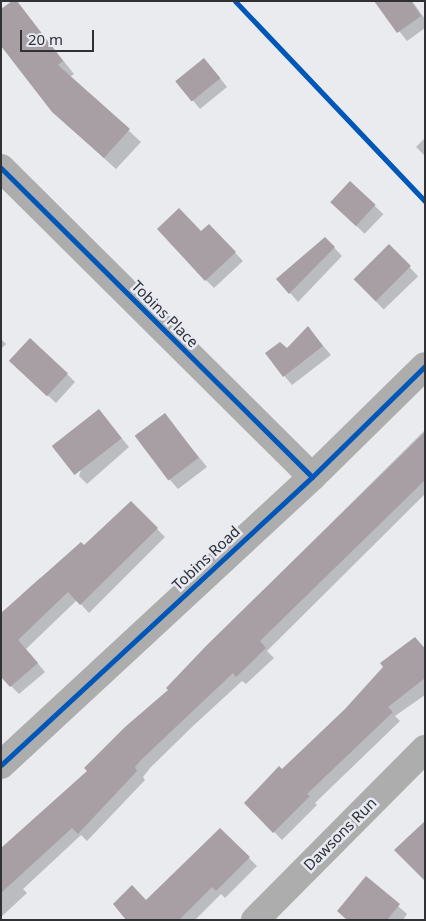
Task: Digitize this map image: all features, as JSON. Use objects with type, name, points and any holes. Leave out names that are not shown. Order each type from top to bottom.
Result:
[{"type":"street","name":"Tobins Place","points":[[1,168],[312,477]]},
{"type":"street","name":"Tobins Road","points":[[6,751],[312,477],[425,366]]},
{"type":"street","name":"Dawsons Run","points":[[261,918],[425,749]]},
{"type":"building","points":[[12,1],[17,1],[63,61],[58,65],[130,129],[104,158],[52,112],[1,46],[1,9]]},
{"type":"building","points":[[374,1],[411,1],[421,16],[397,33]]},
{"type":"building","points":[[204,58],[220,78],[192,101],[175,81]]},
{"type":"building","points":[[350,181],[376,205],[356,226],[330,202]]},
{"type":"building","points":[[179,208],[201,231],[209,224],[236,252],[205,281],[157,229]]},
{"type":"building","points":[[325,237],[335,247],[289,294],[276,279]]},
{"type":"building","points":[[389,244],[411,266],[376,301],[354,279]]},
{"type":"building","points":[[308,326],[323,346],[283,377],[265,353],[280,342],[287,348]]},
{"type":"building","points":[[30,338],[68,373],[47,396],[9,361]]},
{"type":"building","points":[[99,409],[122,438],[74,475],[52,446]]},
{"type":"building","points":[[165,413],[199,458],[168,481],[135,436]]},
{"type":"building","points":[[425,432],[425,480],[260,641],[266,648],[236,677],[233,673],[141,760],[135,767],[137,771],[78,834],[72,828],[1,893],[1,848],[87,771],[84,768],[125,727],[168,690],[166,688],[207,645]]},
{"type":"building","points":[[131,501],[158,528],[80,605],[68,592],[18,640],[38,663],[10,687],[1,677],[1,613],[81,542],[84,545]]},
{"type":"building","points":[[415,637],[425,649],[425,678],[388,707],[393,712],[307,794],[310,796],[273,833],[244,803],[279,766],[282,769],[345,709],[383,667],[380,663]]},
{"type":"building","points":[[425,821],[425,881],[394,850]]},
{"type":"building","points":[[220,828],[250,857],[216,891],[212,887],[179,920],[126,920],[113,904],[132,885],[146,900]]},
{"type":"building","points":[[366,876],[400,904],[387,920],[347,920],[337,911]]},
{"type":"cycle path","points":[[235,1],[425,201]]},
{"type":"cycle path","points":[[1,168],[312,477]]},
{"type":"cycle path","points":[[1,765],[312,477],[425,366]]}]
